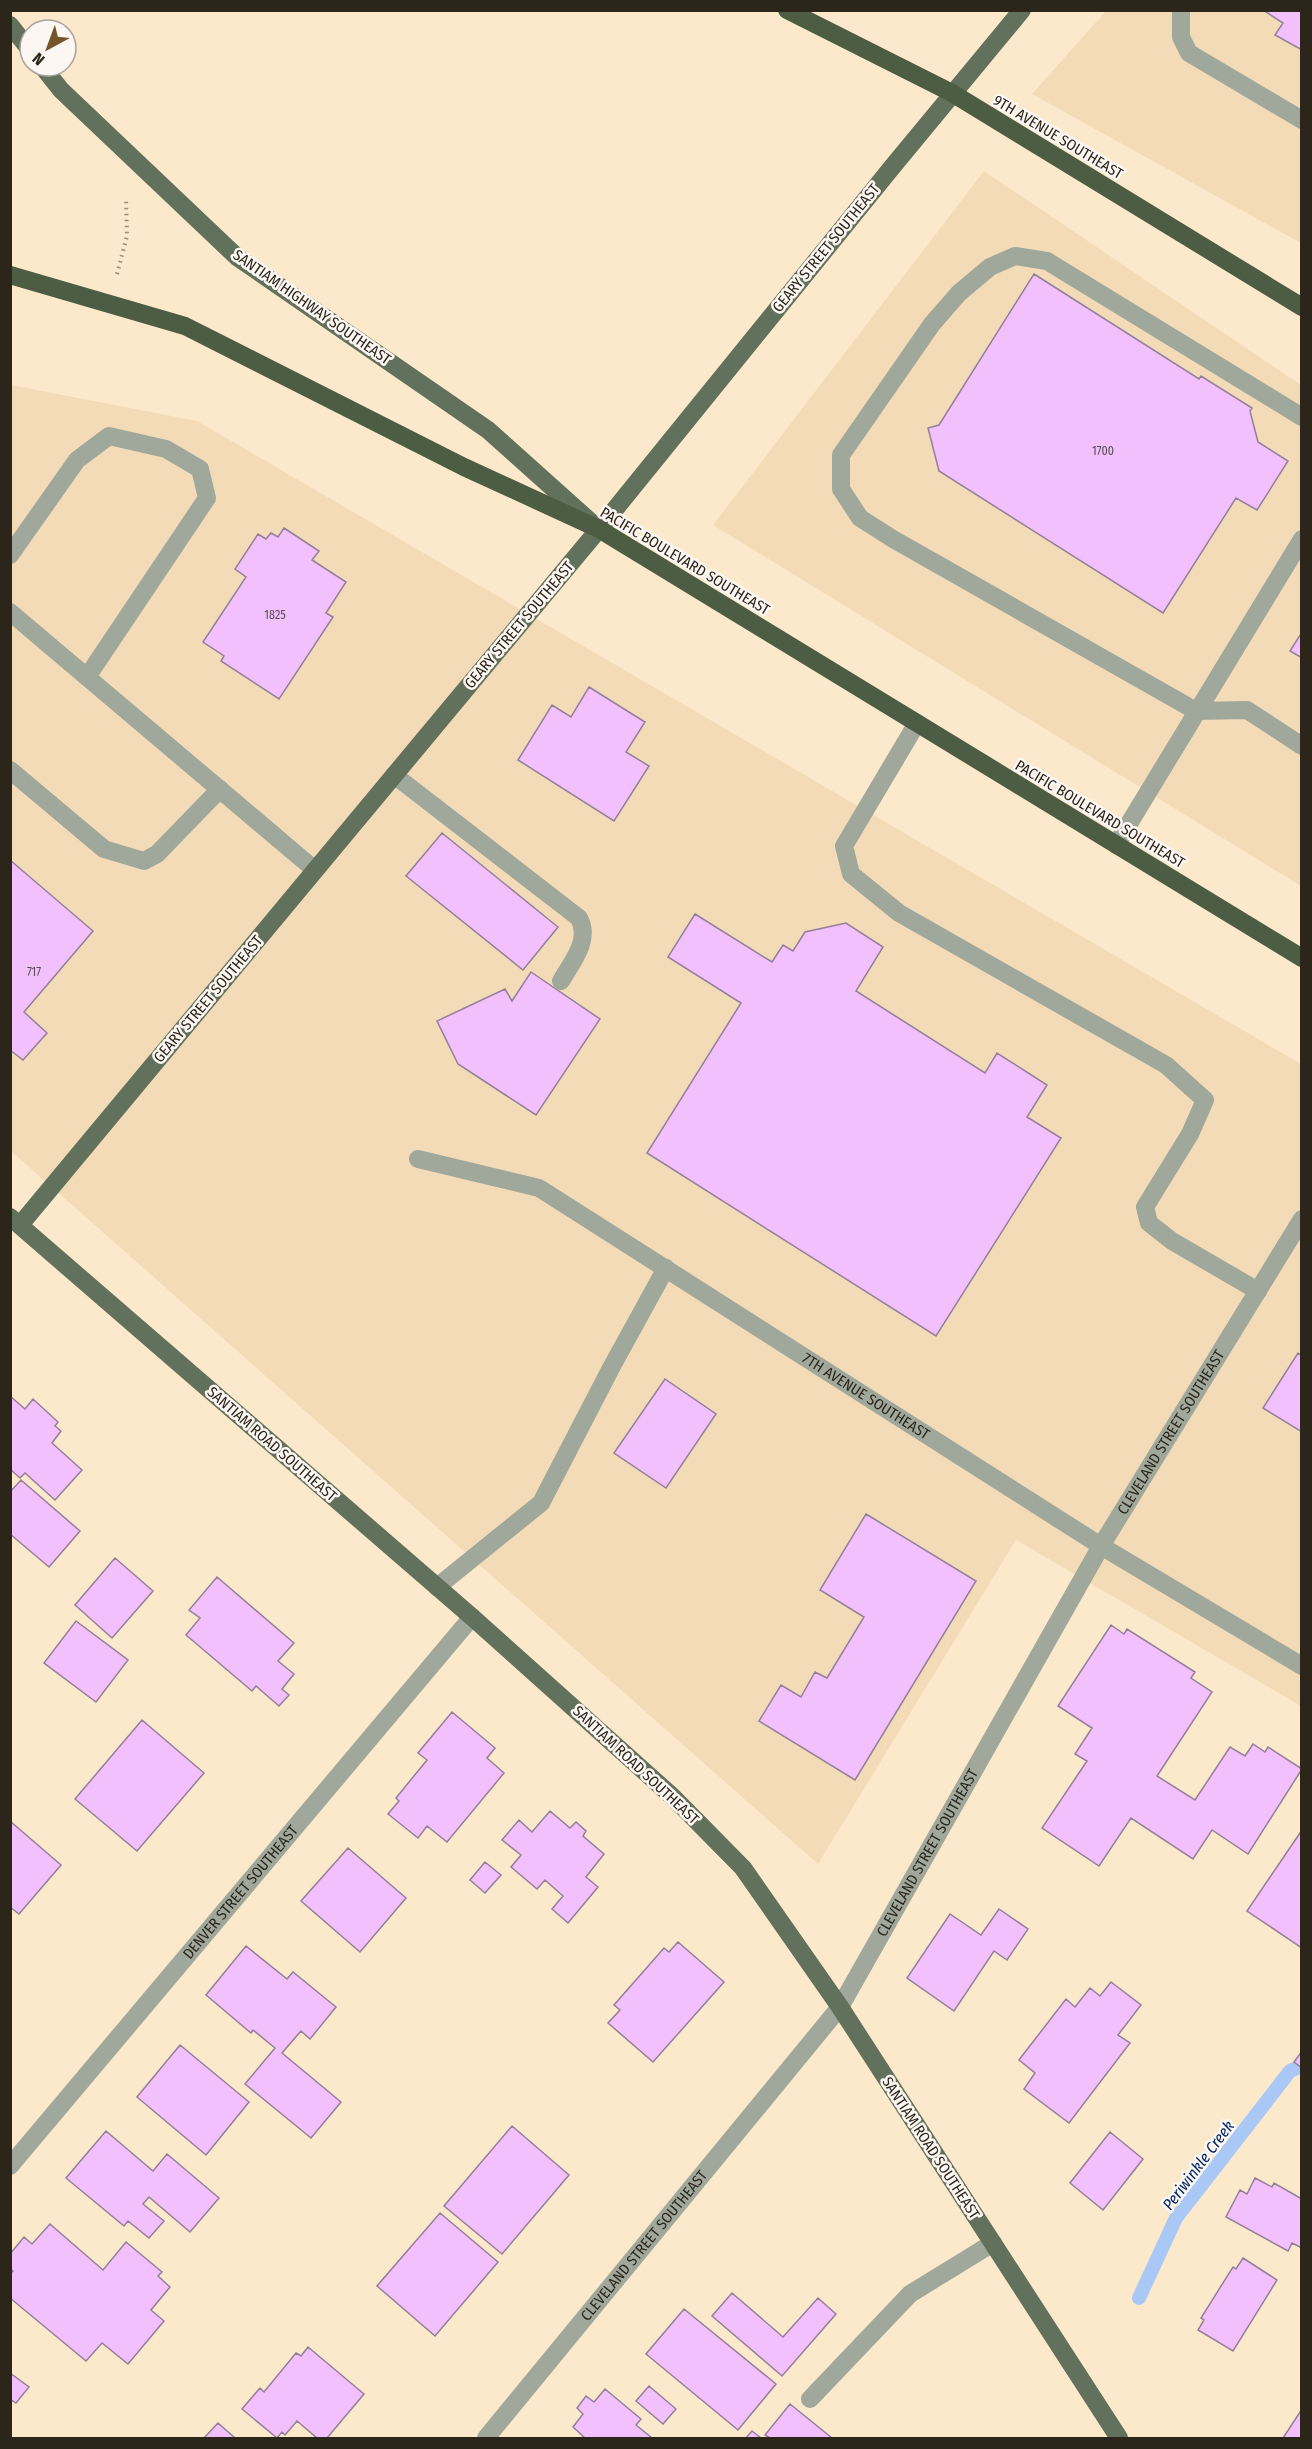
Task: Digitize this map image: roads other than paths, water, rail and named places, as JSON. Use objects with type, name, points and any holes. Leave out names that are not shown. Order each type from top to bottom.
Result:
[{"type":"highway","name":"9TH AVENUE SOUTHEAST","points":[[787,10],[952,93],[1302,307]]},
{"type":"highway","name":"PACIFIC BOULEVARD SOUTHEAST","points":[[10,275],[185,326],[464,467],[598,529],[1302,958]]},
{"type":"main road","name":"GEARY STREET SOUTHEAST","points":[[14,1226],[315,870],[598,529],[1022,10]]},
{"type":"main road","name":"SANTIAM HIGHWAY SOUTHEAST","points":[[52,78],[61,90],[237,257],[488,430],[598,529]]},
{"type":"main road","name":"SANTIAM ROAD SOUTHEAST","points":[[14,1226],[472,1617],[673,1797],[744,1868],[840,2007],[1119,2439]]},
{"type":"street","points":[[1181,10],[1181,37],[1189,52],[1302,120]]},
{"type":"street","points":[[1302,417],[1047,261],[1015,256],[990,267],[958,293],[932,324],[841,455],[841,489],[860,518],[1196,711],[1247,710],[1302,746]]},
{"type":"street","points":[[10,555],[77,460],[109,436],[166,449],[200,469],[207,498],[87,677]]},
{"type":"street","points":[[1116,844],[1302,539]]},
{"type":"street","points":[[10,612],[315,870]]},
{"type":"street","points":[[917,723],[844,846],[851,874],[899,913],[1166,1065],[1205,1100],[1190,1134],[1145,1207],[1149,1223],[1172,1241],[1258,1291]]},
{"type":"street","points":[[10,770],[104,849],[144,861],[157,855],[220,789]]},
{"type":"street","points":[[394,775],[579,918],[584,927],[581,946],[561,981]]},
{"type":"street","name":"7TH AVENUE SOUTHEAST","points":[[418,1159],[539,1188],[1101,1546],[1302,1666]]},
{"type":"street","name":"CLEVELAND STREET SOUTHEAST","points":[[486,2439],[840,2007],[1101,1546],[1302,1219]]},
{"type":"street","points":[[437,1587],[541,1503],[666,1268]]},
{"type":"street","name":"DENVER STREET SOUTHEAST","points":[[10,2166],[472,1617]]},
{"type":"street","points":[[810,2399],[910,2294],[993,2243]]},
{"type":"waterway","name":"Periwinkle Creek","points":[[1139,2298],[1176,2218],[1290,2071],[1302,2066]]}]
